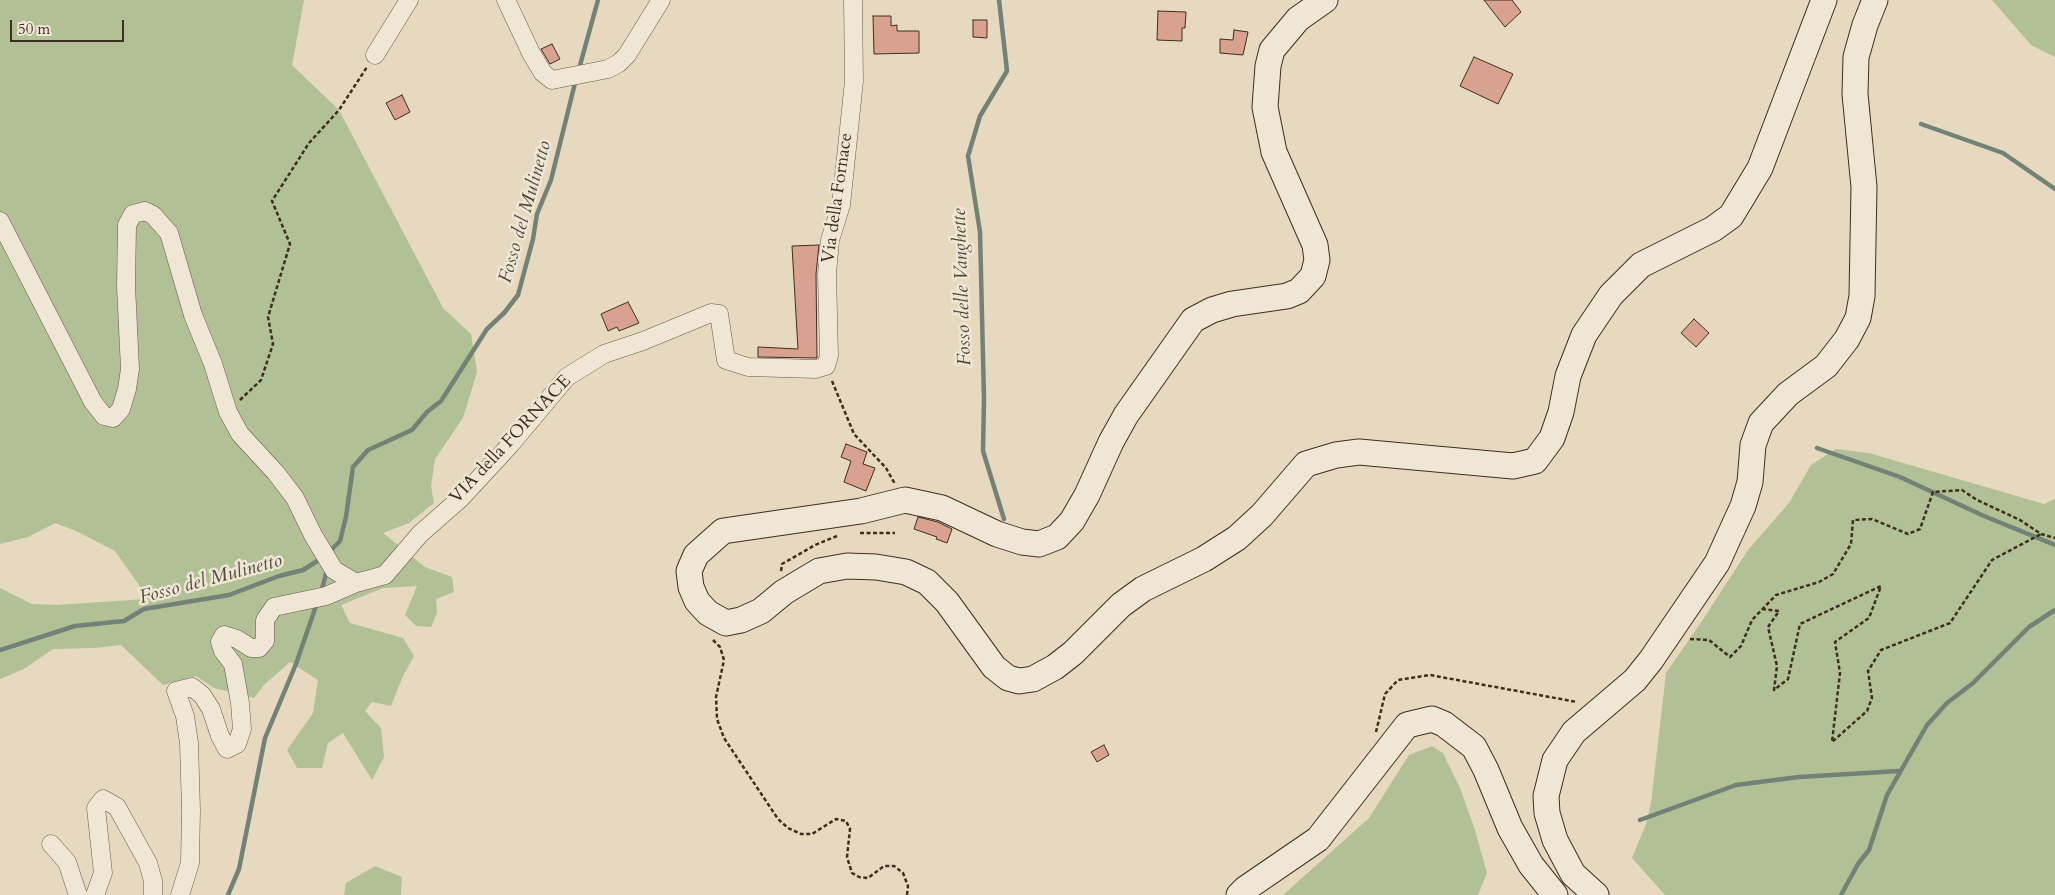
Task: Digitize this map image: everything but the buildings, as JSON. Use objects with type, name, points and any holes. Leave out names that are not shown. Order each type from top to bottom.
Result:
[{"type":"main road","points":[[1325,0],[1298,19],[1272,50],[1268,66],[1265,107],[1274,152],[1314,245],[1317,260],[1313,276],[1299,291],[1288,296],[1232,304],[1212,310],[1193,320],[1126,415],[1111,442],[1087,495],[1072,521],[1057,537],[1039,544],[1022,542],[997,534],[942,508],[905,500],[861,511],[723,531],[696,555],[689,571],[691,587],[697,601],[708,613],[726,623],[741,620],[761,611],[789,589],[819,571],[847,566],[876,567],[906,572],[927,582],[947,602],[994,667],[1008,678],[1019,681],[1033,679],[1055,667],[1073,653],[1121,605],[1143,589],[1204,559],[1237,538],[1262,515],[1306,464],[1359,452],[1513,466],[1535,461],[1552,438],[1561,412],[1568,376],[1584,336],[1611,294],[1641,265],[1713,229],[1731,216],[1760,168],[1824,0]]},
{"type":"main road","points":[[1596,895],[1573,874],[1555,840],[1547,813],[1546,796],[1555,760],[1574,732],[1635,680],[1666,638],[1717,563],[1743,506],[1750,482],[1753,445],[1761,423],[1788,394],[1826,366],[1847,339],[1858,318],[1862,296],[1864,187],[1855,94],[1856,57],[1865,25],[1875,0]]},
{"type":"main road","points":[[1239,895],[1318,839],[1408,725],[1432,719],[1444,724],[1474,747],[1486,770],[1510,828],[1531,865],[1555,895]]},
{"type":"street","points":[[375,56],[409,0]]},
{"type":"street","points":[[506,0],[524,39],[544,73],[552,80],[608,69],[619,63],[627,55],[661,0]]},
{"type":"street","name":"Via della Fornace","points":[[826,366],[829,356],[827,274],[830,240],[841,205],[854,81],[853,0]]},
{"type":"street","points":[[0,221],[93,402],[104,416],[113,418],[121,409],[130,369],[126,286],[127,225],[134,214],[145,211],[153,215],[169,233],[193,314],[213,364],[228,412],[240,434],[276,472],[295,498],[334,570],[356,583]]},
{"type":"street","name":"VIA della FORNACE","points":[[180,895],[190,863],[191,810],[189,743],[184,716],[176,691],[192,687],[202,695],[227,748],[237,744],[242,729],[240,703],[233,664],[223,651],[220,642],[224,635],[237,639],[251,648],[259,648],[265,641],[265,620],[274,606],[319,597],[356,583],[385,575],[420,534],[461,498],[510,445],[567,377],[604,354],[643,341],[711,313],[719,314],[726,360],[748,367],[816,369],[826,366]]},
{"type":"street","points":[[95,895],[103,873],[96,808],[103,799],[117,807],[148,863],[153,881],[153,895]]},
{"type":"street","points":[[51,844],[67,862],[78,895]]},
{"type":"path","points":[[228,412],[261,380],[273,344],[268,317],[290,244],[272,201],[309,143],[339,110],[375,56]]},
{"type":"path","points":[[826,366],[854,434],[886,468],[905,500]]},
{"type":"path","points":[[1666,638],[1710,640],[1730,657],[1741,646],[1752,620],[1776,595],[1819,582],[1833,574],[1851,544],[1853,520],[1872,519],[1908,534],[1920,529],[1933,492],[1962,490],[1977,500],[2020,520],[2041,534],[2055,538]]},
{"type":"path","points":[[1762,609],[1780,611],[1768,627],[1777,666],[1774,690],[1788,679],[1800,624],[1881,586],[1869,618],[1834,642],[1840,673],[1832,742],[1867,712],[1872,698],[1868,671],[1881,650],[1950,623],[1992,560],[2041,534]]},
{"type":"path","points":[[712,639],[720,647],[724,660],[716,697],[717,720],[724,738],[778,819],[788,828],[801,834],[812,834],[836,820],[846,821],[850,829],[847,857],[852,873],[868,878],[884,866],[894,866],[903,873],[908,886],[907,895]]},
{"type":"green space","points":[[0,0],[304,0],[292,65],[339,110],[443,308],[471,334],[477,372],[463,418],[435,459],[431,486],[434,503],[409,523],[383,533],[425,567],[452,577],[454,592],[436,599],[437,613],[431,627],[416,626],[405,615],[417,586],[383,588],[341,605],[350,623],[403,638],[414,656],[403,676],[391,706],[372,702],[365,711],[381,728],[384,757],[372,780],[343,733],[328,743],[322,768],[297,768],[287,750],[313,713],[318,680],[290,662],[265,684],[254,698],[214,688],[196,676],[163,685],[121,645],[53,649],[24,669],[0,679],[0,588],[32,604],[56,605],[145,599],[141,588],[115,551],[76,531],[55,523],[28,537],[0,544]]},
{"type":"green space","points":[[1992,0],[2055,0],[2055,57],[2031,45]]},
{"type":"green space","points":[[1836,449],[1869,453],[2044,504],[2055,499],[2055,895],[1665,895],[1632,858],[1646,824],[1651,803],[1666,673],[1748,550],[1789,503],[1811,465]]},
{"type":"green space","points":[[1432,746],[1443,753],[1460,788],[1474,827],[1487,873],[1478,895],[1283,895],[1369,818],[1409,755]]},
{"type":"green space","points":[[375,866],[402,877],[401,895],[344,895],[346,883]]},
{"type":"waterway","name":"Fosso del Mulinetto","points":[[579,69],[598,0]]},
{"type":"waterway","name":"Fosso delle Vanghette","points":[[999,0],[1007,71],[980,116],[968,156],[980,232],[984,399],[983,451],[1004,519]]},
{"type":"waterway","name":"Fosso del Mulinetto","points":[[328,553],[340,541],[346,517],[353,467],[368,450],[412,430],[427,412],[441,401],[487,329],[504,313],[518,295],[533,239],[537,214],[551,180],[576,79]]},
{"type":"waterway","points":[[1921,124],[2003,153],[2055,189]]},
{"type":"waterway","points":[[1817,448],[1900,477],[1984,516],[2055,545]]},
{"type":"waterway","name":"Fosso del Mulinetto","points":[[0,650],[75,626],[124,621],[144,609],[229,595],[279,576],[303,570],[322,558]]},
{"type":"waterway","points":[[321,593],[327,570]]},
{"type":"waterway","points":[[228,895],[239,869],[265,738],[296,664],[317,603]]},
{"type":"waterway","points":[[1841,895],[1858,864],[1869,850],[1887,795],[1927,725],[1947,703],[1973,683],[2029,627],[2055,610]]},
{"type":"waterway","points":[[1640,820],[1736,785],[1799,777],[1899,771]]}]
